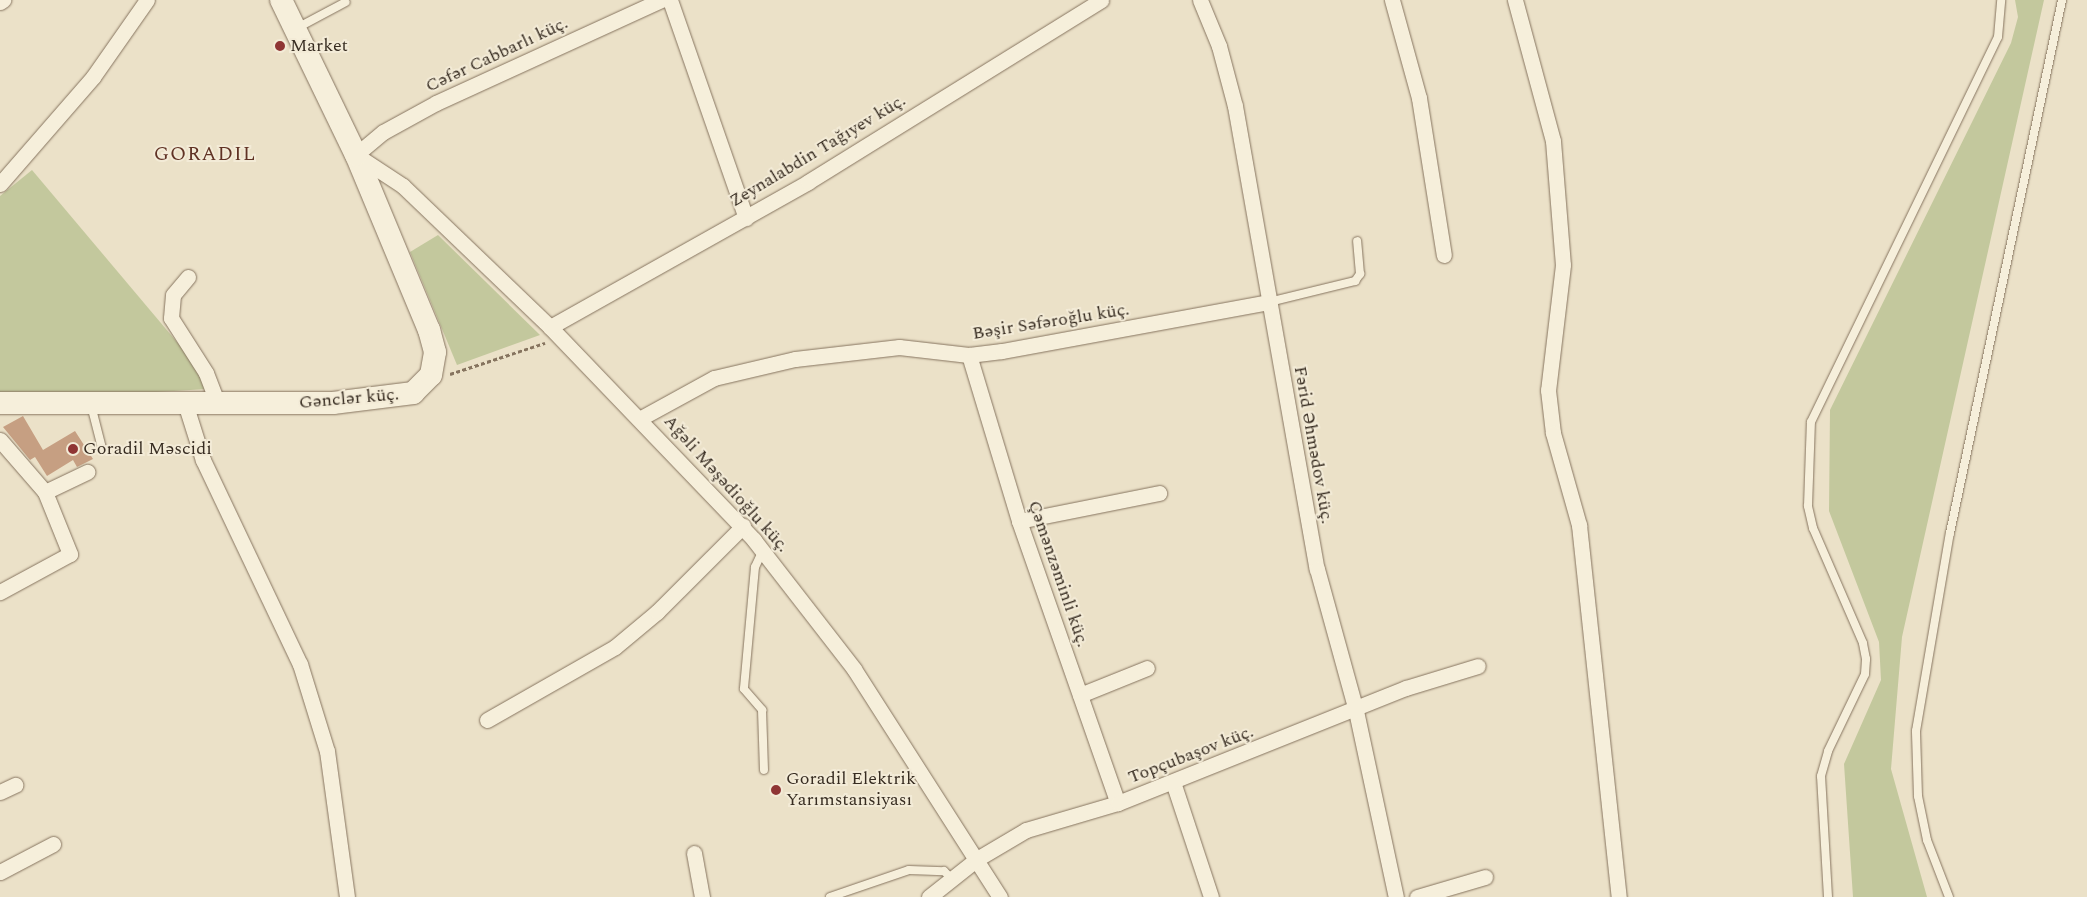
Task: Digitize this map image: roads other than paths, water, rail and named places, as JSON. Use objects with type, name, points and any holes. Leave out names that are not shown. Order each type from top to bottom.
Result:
[{"type":"street","points":[[0,184],[93,77],[148,0]]},
{"type":"street","points":[[281,0],[356,155]]},
{"type":"street","name":"Cəfər Cabbarlı küç.","points":[[356,155],[383,132],[436,102],[661,0]]},
{"type":"street","points":[[670,0],[746,218]]},
{"type":"street","name":"Zeynalabdin Tağıyev küç.","points":[[553,330],[746,218],[1101,0]]},
{"type":"street","name":"Fərid Əhmədov küç.","points":[[1200,0],[1219,46],[1235,106],[1268,302],[1317,569],[1356,711],[1396,897]]},
{"type":"street","points":[[1392,0],[1418,98],[1444,255]]},
{"type":"street","points":[[1515,0],[1553,141],[1563,265],[1548,390],[1553,434],[1579,526],[1619,897]]},
{"type":"street","name":"Ağəli Məşədioğlu küç.","points":[[356,155],[403,186],[553,330],[641,418],[763,550],[854,669],[977,858],[1000,897]]},
{"type":"street","name":"Gənclər küç.","points":[[0,403],[333,403],[398,397],[413,393],[432,375],[435,352],[429,330],[356,155]]},
{"type":"street","points":[[188,276],[173,295],[168,307],[171,318],[206,372],[218,402]]},
{"type":"street","name":"Bəşir Səfəroğlu küç.","points":[[641,418],[714,378],[795,359],[898,347],[970,355],[1046,345],[1268,302]]},
{"type":"street","name":"Çəmənzəminli küç.","points":[[970,355],[1018,521],[1118,803]]},
{"type":"street","points":[[185,403],[203,460],[300,664],[327,751],[347,897]]},
{"type":"street","points":[[0,440],[45,492],[70,554],[0,592]]},
{"type":"street","points":[[45,492],[87,472]]},
{"type":"street","points":[[1018,521],[1159,493]]},
{"type":"street","points":[[488,720],[615,647],[657,612],[742,526]]},
{"type":"street","name":"Topçubaşov küç.","points":[[929,897],[953,880],[977,858],[1026,830],[1118,803],[1356,711],[1406,688],[1478,666]]},
{"type":"street","points":[[1080,695],[1147,668]]},
{"type":"street","points":[[1173,782],[1211,897]]},
{"type":"street","points":[[0,792],[15,785]]},
{"type":"street","points":[[0,872],[53,844]]},
{"type":"street","points":[[694,853],[702,897]]},
{"type":"street","points":[[1417,897],[1485,877]]},
{"type":"lane","points":[[1828,897],[1821,776],[1828,751],[1865,674],[1866,659],[1863,643],[1813,528],[1808,506],[1811,422],[1998,37],[2002,0]]},
{"type":"lane","points":[[1949,897],[1927,840],[1918,796],[1916,730],[1950,533],[2062,0]]},
{"type":"lane","points":[[296,29],[346,2]]},
{"type":"lane","points":[[1268,302],[1355,282],[1360,274],[1357,241]]},
{"type":"lane","points":[[90,403],[102,448]]},
{"type":"lane","points":[[763,550],[755,567],[744,689],[762,710],[764,770]]},
{"type":"lane","points":[[830,897],[909,870],[944,870],[953,880]]},
{"type":"place","name":"Market","points":[[280,46]]},
{"type":"place","name":"Goradil Məscidi","points":[[73,449]]},
{"type":"place","name":"Goradil Elektrik Yarımstansiyası","points":[[776,790]]},
{"type":"district","name":"GORADIL","points":[[205,154]]}]
